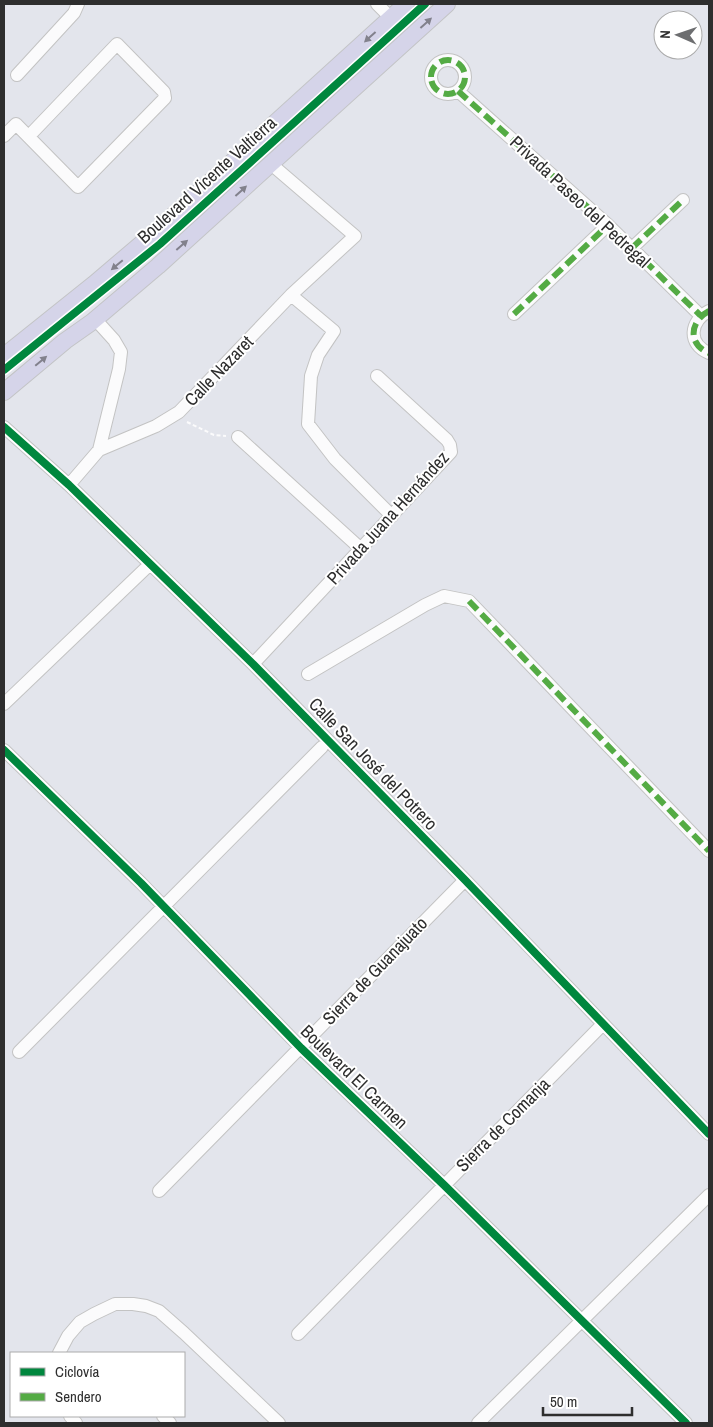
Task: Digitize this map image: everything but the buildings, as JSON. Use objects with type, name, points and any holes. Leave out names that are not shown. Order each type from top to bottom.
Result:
[{"type":"main road","name":"Boulevard Vicente Valtierra","points":[[4,356],[154,233],[406,4]]},
{"type":"main road","name":"Boulevard Vicente Valtierra","points":[[4,392],[64,341],[95,319],[198,230],[448,4]]},
{"type":"street","points":[[17,75],[74,13],[78,4]]},
{"type":"street","points":[[377,4],[391,18]]},
{"type":"street","points":[[4,136],[16,124],[28,136],[78,186],[165,98],[164,92],[118,44],[28,136]]},
{"type":"street","name":"Privada Paseo del Pedregal","points":[[458,91],[705,313]]},
{"type":"street","name":"Calle Nazaret","points":[[69,485],[99,450],[156,426],[174,415],[291,295],[355,236],[270,164]]},
{"type":"street","points":[[632,248],[683,200]]},
{"type":"street","points":[[514,314],[608,225]]},
{"type":"street","points":[[291,295],[334,331],[318,355],[311,376],[308,424],[336,460],[392,516]]},
{"type":"street","points":[[705,313],[695,324],[693,333],[696,343],[702,350],[709,353]]},
{"type":"street","points":[[95,319],[114,340],[121,352],[119,369],[99,450]]},
{"type":"street","name":"Privada Juana Hernández","points":[[253,664],[448,457],[451,447],[447,440],[377,376]]},
{"type":"street","name":"Calle San José del Potrero","points":[[4,428],[69,485],[253,664],[465,880],[709,1134]]},
{"type":"street","points":[[238,437],[361,549]]},
{"type":"street","points":[[4,704],[145,569]]},
{"type":"street","points":[[308,674],[424,605],[444,596],[469,601],[709,851]]},
{"type":"street","points":[[19,1052],[322,748]]},
{"type":"street","name":"Boulevard El Carmen","points":[[4,750],[164,907],[301,1048],[444,1185],[686,1423]]},
{"type":"street","name":"Sierra de Guanajuato","points":[[160,1191],[465,880]]},
{"type":"street","name":"Sierra de Comanja","points":[[298,1334],[603,1024]]},
{"type":"street","points":[[478,1423],[709,1196]]},
{"type":"street","points":[[60,1352],[68,1336],[80,1322],[94,1314],[114,1304],[146,1306],[159,1312],[184,1333],[279,1423]]},
{"type":"path","points":[[174,415],[214,435],[238,437]]},
{"type":"marked path","points":[[448,60],[460,65],[465,77],[460,89],[448,94],[436,89],[431,77],[436,65],[448,60]]},
{"type":"marked path","points":[[458,91],[608,225],[700,315]]},
{"type":"marked path","points":[[632,248],[683,200]]},
{"type":"marked path","points":[[514,314],[608,225]]},
{"type":"marked path","points":[[709,311],[698,321],[694,332],[697,344],[709,353]]},
{"type":"marked path","points":[[469,601],[709,851]]},
{"type":"cycle path","points":[[4,370],[160,244],[425,4]]},
{"type":"cycle path","points":[[4,427],[69,485],[253,664],[465,880],[709,1134]]},
{"type":"cycle path","points":[[4,750],[141,883],[301,1048],[444,1185],[686,1423]]}]
